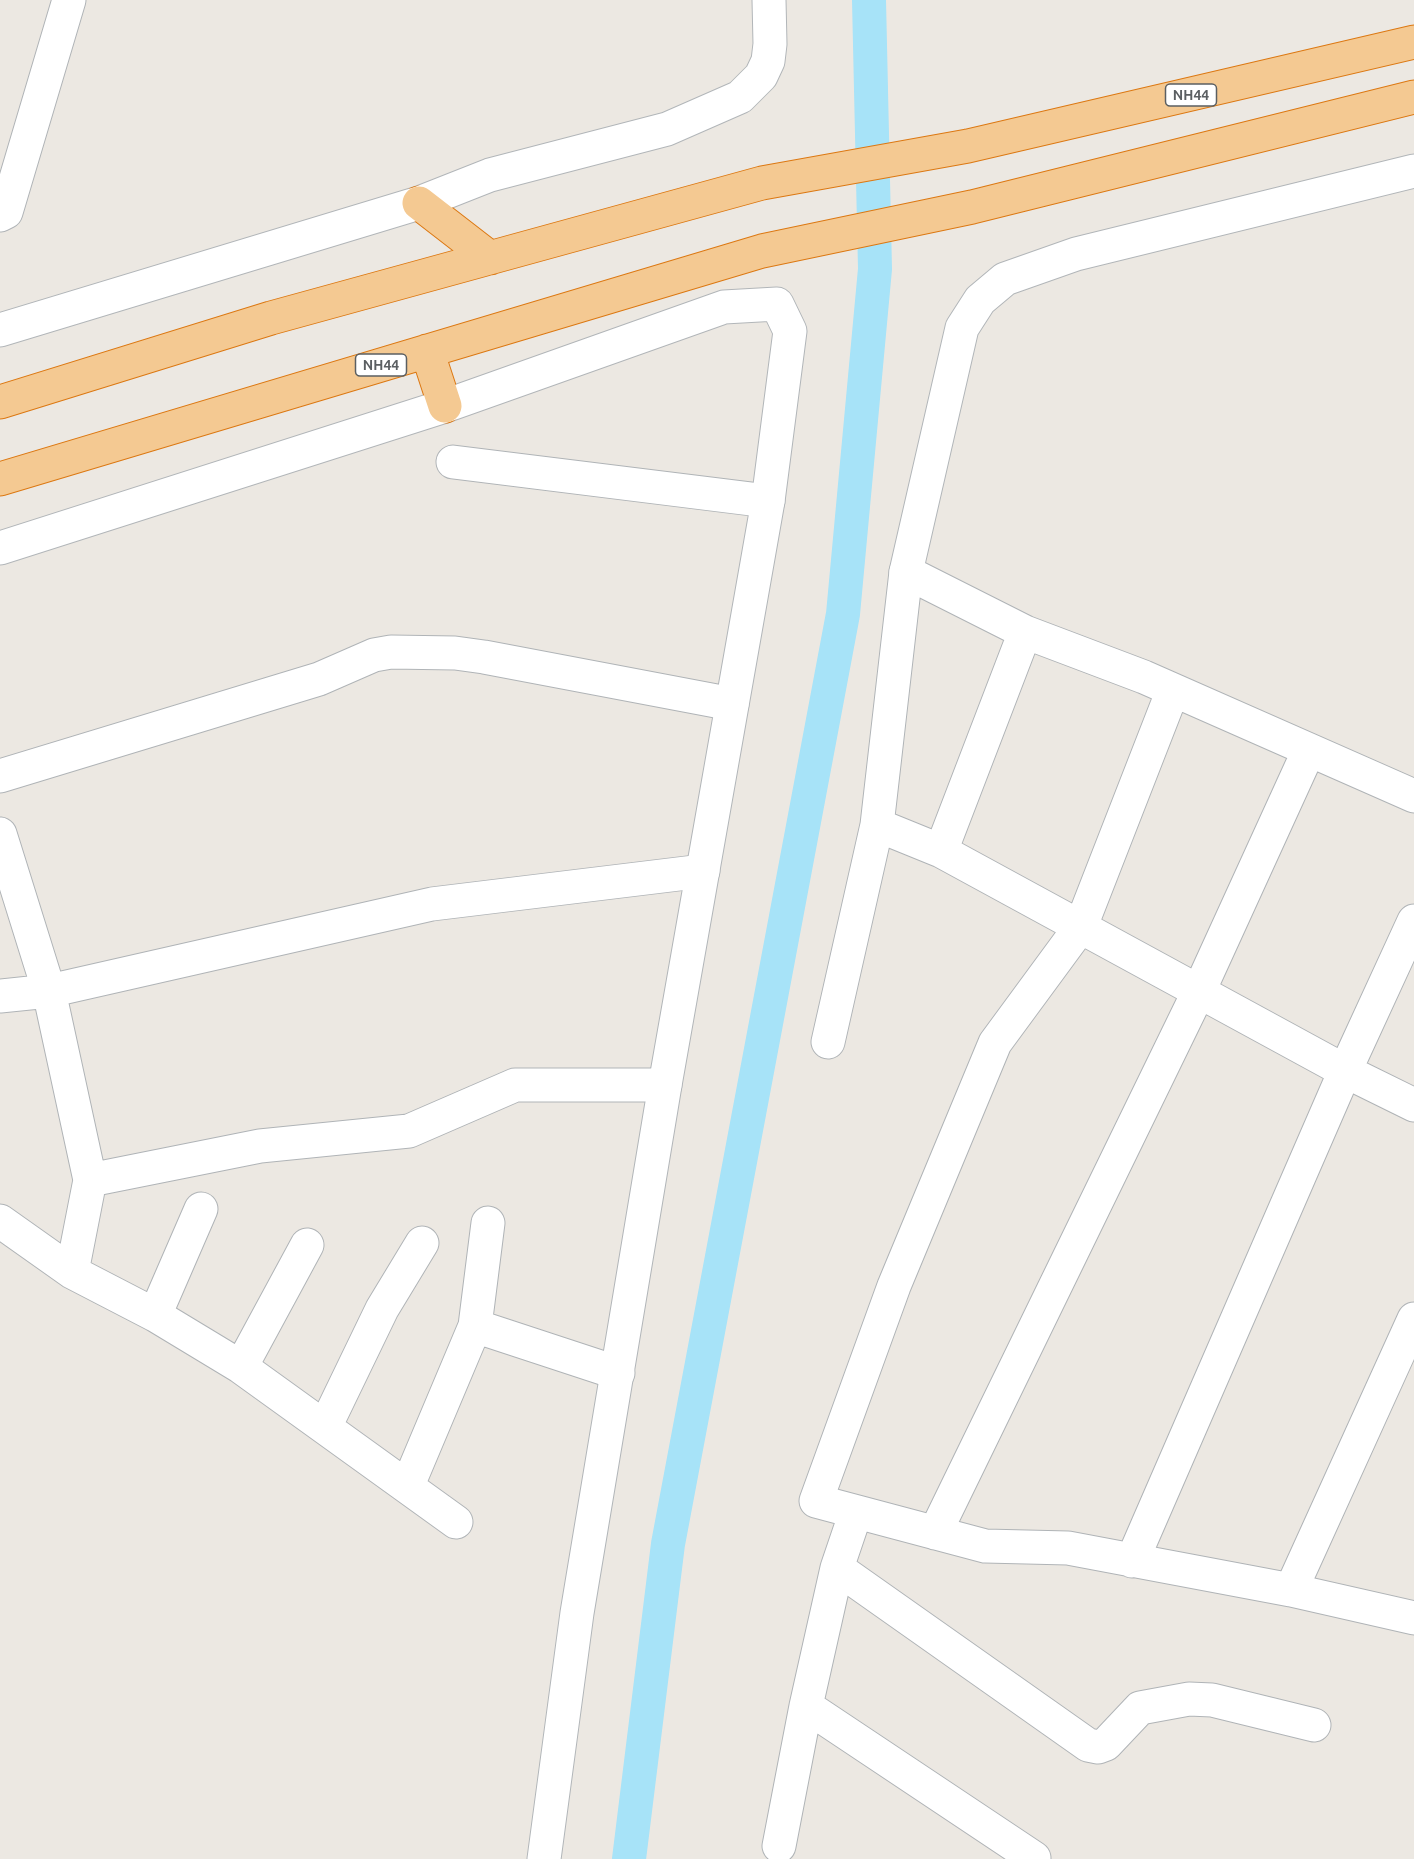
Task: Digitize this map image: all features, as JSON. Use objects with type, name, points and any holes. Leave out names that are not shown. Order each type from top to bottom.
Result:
[{"type":"highway","name":"NH44","points":[[0,402],[272,318],[762,183],[968,146],[1414,42]]},
{"type":"highway","name":"NH44","points":[[0,479],[762,251],[972,207],[1414,97]]},
{"type":"highway","points":[[419,203],[490,258]]},
{"type":"highway","points":[[427,351],[445,406]]},
{"type":"street","points":[[0,215],[6,212],[69,0]]},
{"type":"street","points":[[0,330],[419,203],[482,177],[657,132],[740,97],[761,76],[768,61],[769,0]]},
{"type":"street","points":[[828,1042],[878,825],[906,572],[962,328],[980,300],[1005,279],[1076,254],[1414,171]]},
{"type":"street","points":[[0,548],[445,406],[724,307],[777,304],[790,331],[768,501],[665,1085],[577,1613],[544,1859]]},
{"type":"street","points":[[453,462],[768,501]]},
{"type":"street","points":[[906,572],[1025,632],[1173,690],[1414,796]]},
{"type":"street","points":[[941,851],[1025,632]]},
{"type":"street","points":[[0,776],[319,679],[374,655],[391,652],[477,656],[732,704]]},
{"type":"street","points":[[1173,690],[1081,926],[995,1043],[894,1286],[816,1502],[985,1546],[1068,1548],[1291,1590],[1414,1618]]},
{"type":"street","points":[[935,1533],[1199,991],[1309,750]]},
{"type":"street","points":[[878,825],[941,851],[1346,1071],[1414,1105]]},
{"type":"street","points":[[0,834],[49,991],[90,1180],[72,1272]]},
{"type":"street","points":[[0,996],[49,991],[432,904],[703,871]]},
{"type":"street","points":[[1132,1561],[1414,921]]},
{"type":"street","points":[[90,1180],[260,1146],[409,1131],[515,1085],[665,1085]]},
{"type":"street","points":[[155,1315],[201,1209]]},
{"type":"street","points":[[0,1221],[72,1272],[155,1315],[241,1367],[408,1485],[456,1522]]},
{"type":"street","points":[[408,1485],[475,1326],[488,1223]]},
{"type":"street","points":[[325,1427],[382,1309],[422,1243]]},
{"type":"street","points":[[241,1367],[307,1245]]},
{"type":"street","points":[[1291,1590],[1414,1319]]},
{"type":"street","points":[[475,1326],[618,1373]]},
{"type":"street","points":[[779,1846],[806,1706],[837,1568],[855,1512]]},
{"type":"street","points":[[837,1568],[1088,1745],[1098,1747],[1106,1744],[1140,1708],[1189,1699],[1212,1700],[1314,1725]]},
{"type":"street","points":[[806,1706],[1034,1858]]},
{"type":"waterway","points":[[629,1859],[668,1544],[843,614],[875,269],[869,0]]}]
